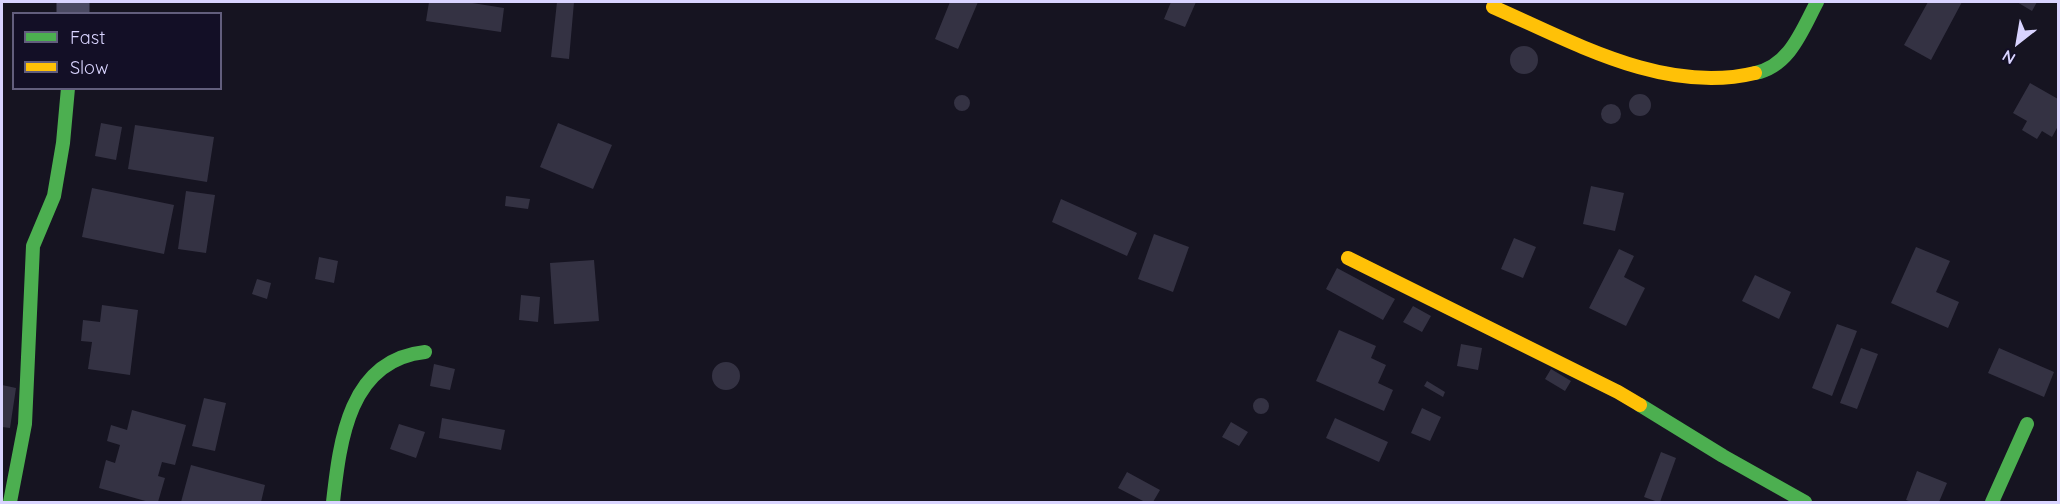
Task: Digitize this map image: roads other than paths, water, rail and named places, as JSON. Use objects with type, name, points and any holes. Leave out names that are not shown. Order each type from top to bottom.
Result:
[{"type":"street","points":[[1493,7],[1623,62],[1661,72],[1718,79],[1769,70],[1777,64],[1791,49],[1816,2]]},
{"type":"street","points":[[10,502],[25,424],[33,246],[54,196],[63,143],[68,90]]},
{"type":"street","points":[[1348,258],[1618,392],[1723,456],[1805,502]]},
{"type":"street","points":[[333,502],[345,431],[352,406],[363,386],[384,365],[402,356],[425,352]]},
{"type":"street","points":[[1992,502],[2027,423]]}]
